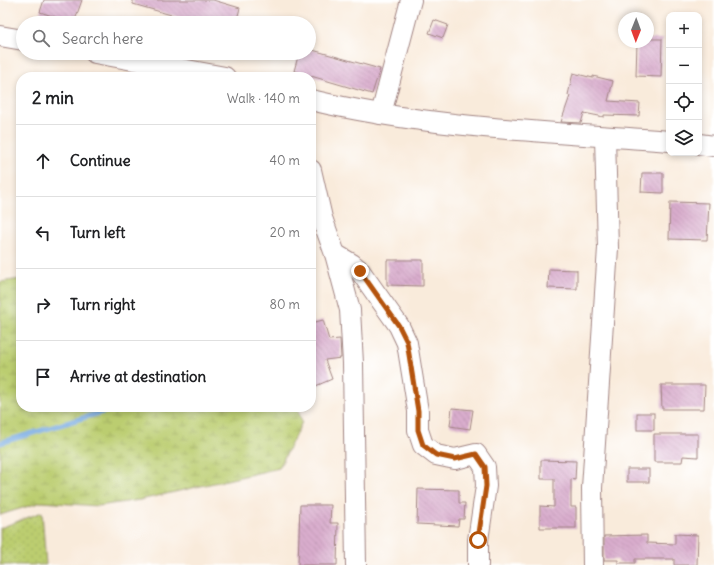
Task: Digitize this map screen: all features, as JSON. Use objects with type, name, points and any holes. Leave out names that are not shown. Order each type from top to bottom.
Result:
[{"type":"street","points":[[381,114],[411,0]]},
{"type":"street","points":[[0,36],[16,39]]},
{"type":"street","points":[[133,60],[198,72]]},
{"type":"street","points":[[316,101],[381,114],[476,126],[666,141]]},
{"type":"street","points":[[593,565],[592,488],[608,248],[605,137]]},
{"type":"street","points":[[702,144],[714,146]]},
{"type":"street","points":[[316,192],[322,218],[335,254],[350,310],[353,370],[356,565]]},
{"type":"street","points":[[335,254],[352,264],[360,271],[399,326],[407,342],[418,411],[418,430],[423,445],[436,455],[455,459],[476,454],[485,467],[486,486],[478,540],[478,565]]},
{"type":"green space","points":[[16,280],[16,412],[299,412],[302,422],[279,468],[140,500],[98,506],[42,502],[0,515],[0,282]]},
{"type":"green space","points":[[42,512],[46,565],[0,565],[0,528]]},
{"type":"building","points":[[44,0],[82,0],[76,16],[52,16],[40,12]]},
{"type":"building","points":[[133,0],[213,0],[240,8],[238,16],[175,16],[133,4]]},
{"type":"building","points":[[434,20],[448,25],[443,38],[429,33]]},
{"type":"building","points":[[654,39],[662,39],[661,77],[636,76],[637,48],[654,48]]},
{"type":"building","points":[[316,51],[380,69],[372,94],[316,77],[316,72],[294,71],[297,60],[316,60]]},
{"type":"building","points":[[573,73],[613,81],[608,101],[640,103],[639,116],[604,115],[604,117],[584,113],[581,123],[561,122],[570,96],[568,95]]},
{"type":"building","points":[[642,173],[663,173],[663,193],[641,192]]},
{"type":"building","points":[[670,202],[709,203],[707,240],[669,239]]},
{"type":"building","points":[[387,260],[423,260],[423,286],[387,285]]},
{"type":"building","points":[[549,269],[577,270],[577,289],[548,288]]},
{"type":"building","points":[[323,320],[329,340],[340,339],[341,358],[325,360],[332,379],[316,386],[316,322]]},
{"type":"building","points":[[661,385],[705,385],[704,409],[662,409]]},
{"type":"building","points":[[452,408],[473,410],[470,429],[450,426]]},
{"type":"building","points":[[637,413],[654,413],[654,430],[637,430]]},
{"type":"building","points":[[654,434],[698,434],[698,457],[683,456],[682,462],[654,462]]},
{"type":"building","points":[[541,460],[576,461],[575,480],[571,479],[571,507],[576,507],[576,528],[540,528],[540,506],[554,507],[554,479],[541,479]]},
{"type":"building","points":[[627,469],[649,469],[649,482],[627,482]]},
{"type":"building","points":[[418,489],[459,490],[459,503],[465,503],[464,519],[459,519],[458,526],[417,524]]},
{"type":"building","points":[[300,505],[331,505],[330,523],[338,523],[337,565],[298,565]]},
{"type":"building","points":[[675,534],[698,535],[697,565],[674,565],[674,559],[635,559],[635,563],[618,563],[618,560],[604,560],[604,536],[647,535],[647,543],[675,544]]},
{"type":"waterway","points":[[0,443],[102,412]]},
{"type":"route","points":[[360,271],[367,283],[399,326],[407,342],[411,375],[418,411],[418,430],[423,445],[436,455],[455,459],[476,454],[485,467],[486,486],[478,540]]}]
